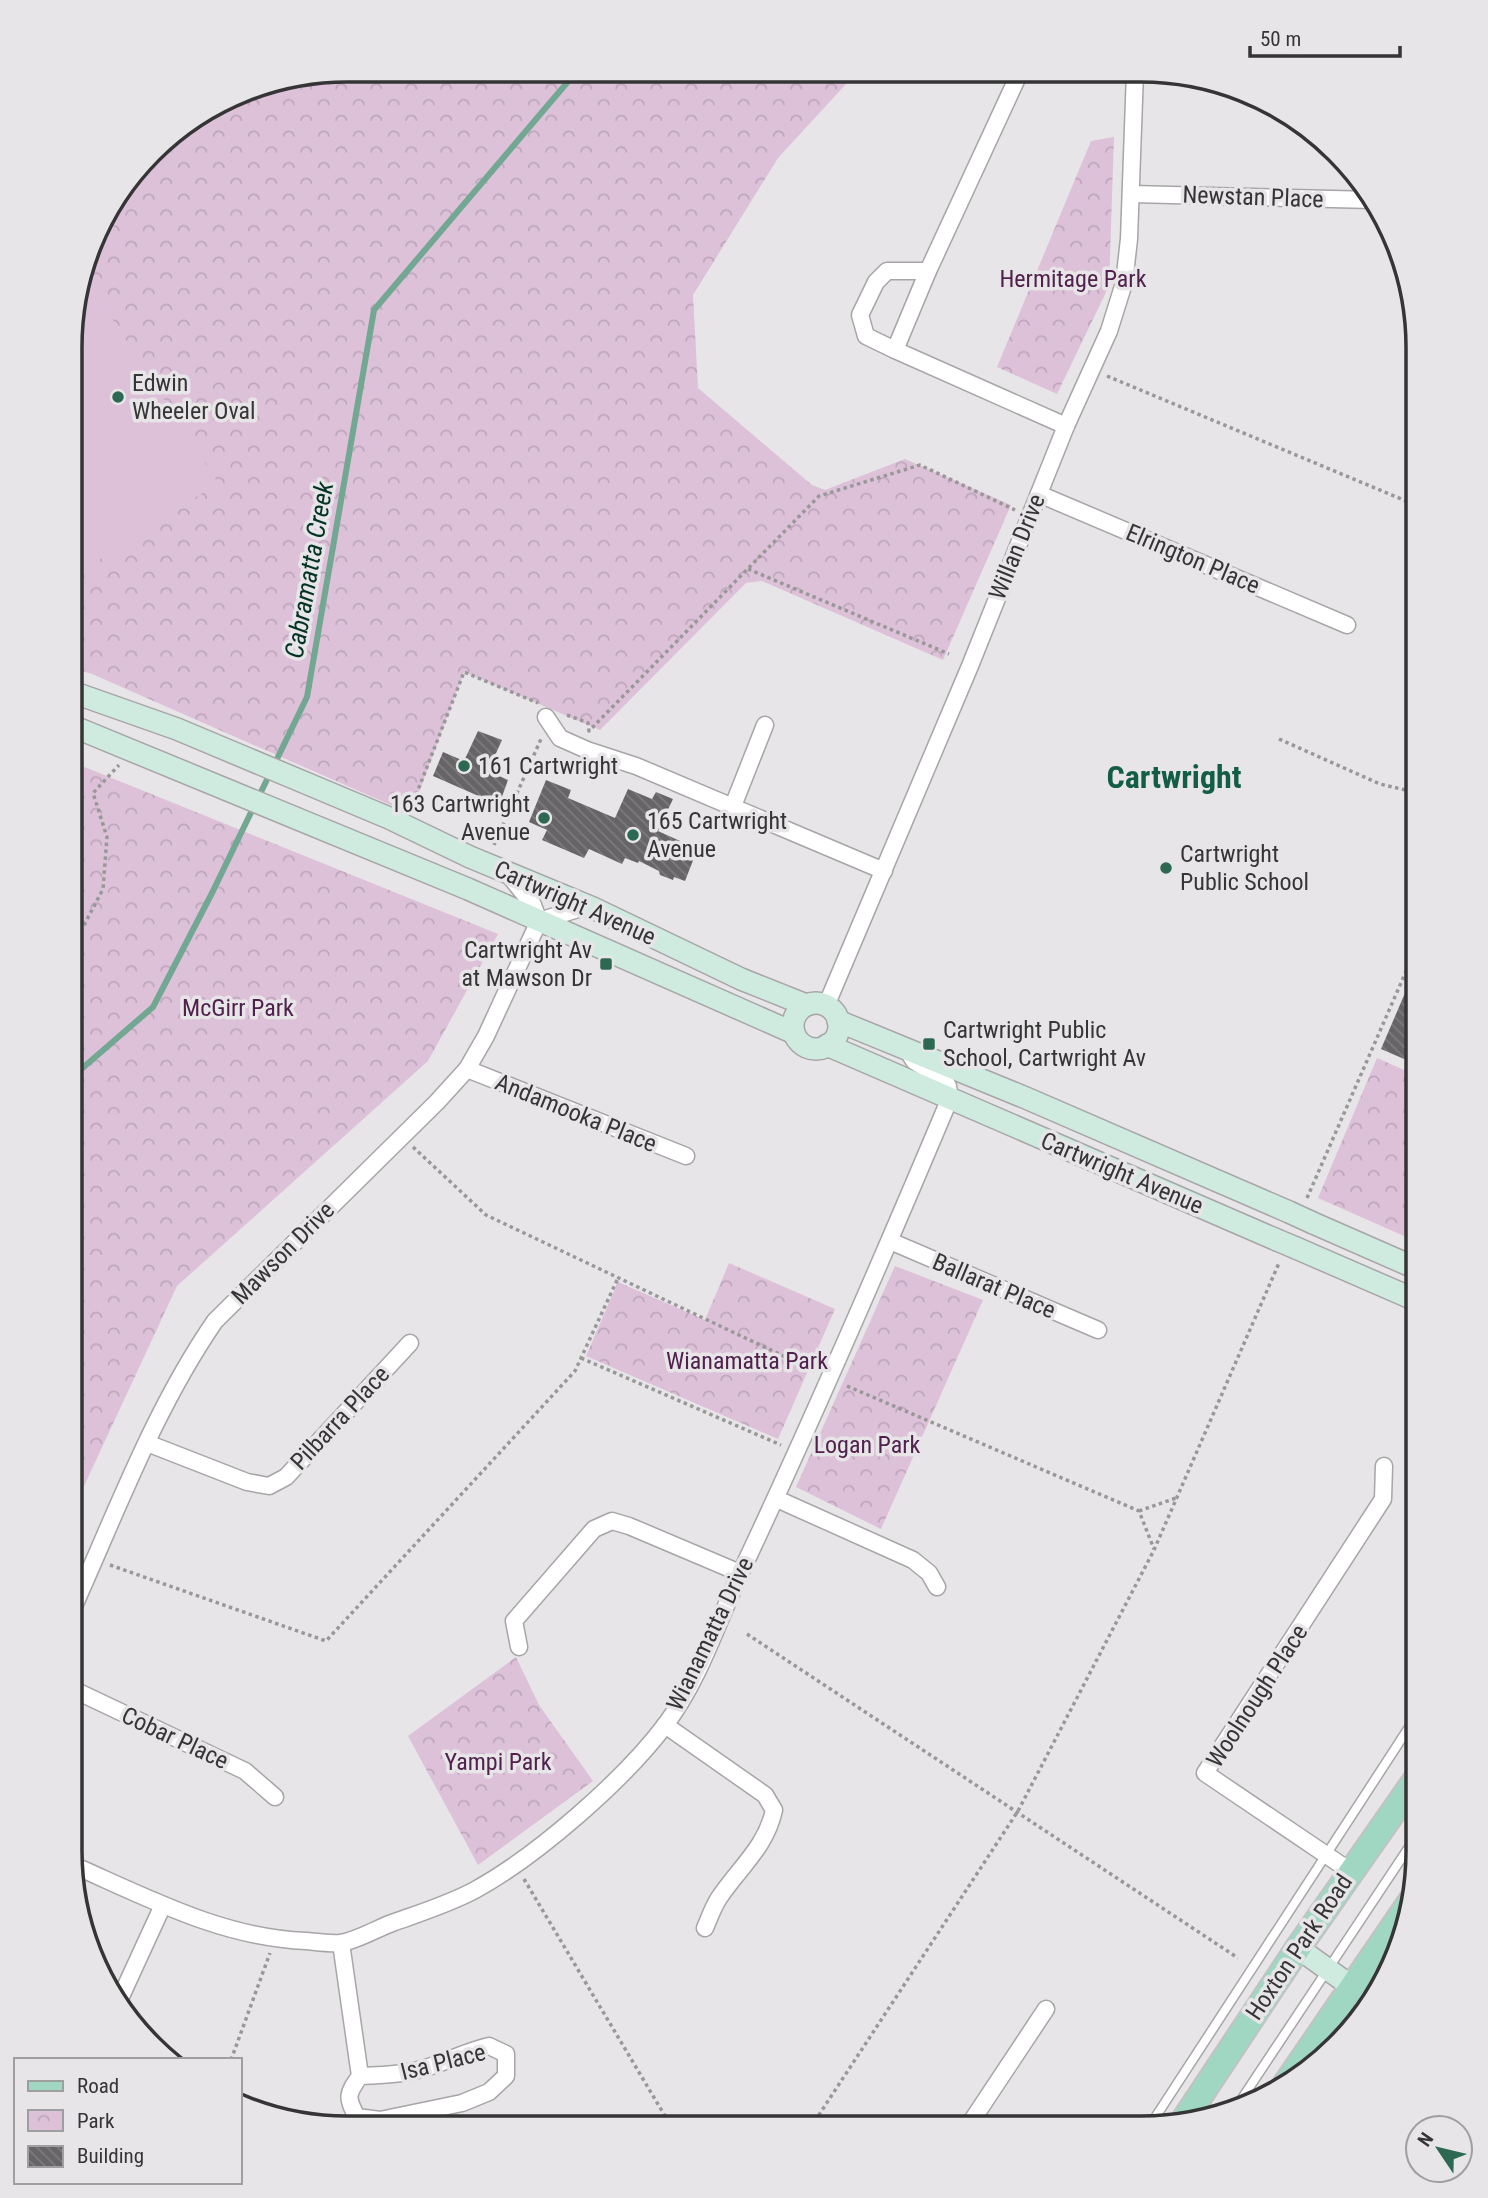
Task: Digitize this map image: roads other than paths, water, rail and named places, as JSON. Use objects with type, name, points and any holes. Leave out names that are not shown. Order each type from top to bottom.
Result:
[{"type":"main road","name":"Hoxton Park Road","points":[[1190,2111],[1350,1871],[1406,1793]]},
{"type":"main road","points":[[1300,2062],[1397,1921]]},
{"type":"street","points":[[895,350],[928,271],[1015,82]]},
{"type":"street","name":"Willan Drive","points":[[824,1011],[1066,426],[1109,331],[1124,283],[1132,194],[1135,82]]},
{"type":"street","name":"Newstan Place","points":[[1132,194],[1361,200]]},
{"type":"street","points":[[928,271],[887,271],[876,282],[860,315],[866,336],[1066,426]]},
{"type":"street","name":"Elrington Place","points":[[1039,494],[1347,625]]},
{"type":"street","name":"Cartwright Avenue","points":[[82,696],[177,729],[399,816],[506,872],[593,908],[741,979],[824,1011],[908,1051],[1302,1214],[1406,1263]]},
{"type":"street","points":[[544,713],[560,738],[636,766],[884,871]]},
{"type":"street","points":[[733,806],[765,725]]},
{"type":"street","name":"Cartwright Avenue","points":[[82,730],[374,850],[794,1033]]},
{"type":"street","points":[[506,872],[533,905],[539,921],[581,908],[593,908]]},
{"type":"street","name":"Mawson Drive","points":[[82,1588],[147,1443],[188,1360],[215,1321],[437,1102],[467,1069],[486,1036],[539,921]]},
{"type":"street","points":[[824,1011],[836,1036],[827,1045],[816,1048],[801,1043],[794,1033],[794,1018],[797,1012],[824,1011]]},
{"type":"street","name":"Cartwright Avenue","points":[[827,1045],[1286,1247],[1406,1296]]},
{"type":"street","points":[[908,1051],[914,1062],[945,1081],[950,1098]]},
{"type":"street","name":"Andamooka Place","points":[[467,1069],[686,1156]]},
{"type":"street","name":"Wianamatta Drive","points":[[83,1870],[163,1905],[239,1933],[341,1943],[474,1890],[515,1864],[611,1783],[665,1725],[683,1698],[707,1652],[740,1573],[777,1499],[950,1098]]},
{"type":"street","name":"Ballarat Place","points":[[890,1241],[1098,1330]]},
{"type":"street","name":"Pilbarra Place","points":[[147,1443],[247,1482],[269,1486],[286,1477],[410,1343]]},
{"type":"street","name":"Woolnough Place","points":[[1350,1871],[1205,1773],[1383,1499],[1384,1466]]},
{"type":"street","points":[[777,1499],[913,1560],[929,1573],[937,1587]]},
{"type":"street","points":[[519,1647],[514,1621],[594,1529],[612,1521],[740,1573]]},
{"type":"street","name":"Cobar Place","points":[[82,1694],[245,1771],[275,1797]]},
{"type":"street","points":[[665,1725],[765,1795],[774,1810],[770,1828],[750,1861],[718,1899],[705,1928]]},
{"type":"street","points":[[123,1992],[163,1905]]},
{"type":"street","name":"Isa Place","points":[[341,1943],[360,2076],[349,2091],[349,2103],[357,2116]]},
{"type":"street","points":[[1298,1948],[1362,1997]]},
{"type":"street","points":[[974,2116],[1046,2009]]},
{"type":"street","name":"Isa Place","points":[[360,2076],[397,2075],[436,2065],[465,2052],[489,2046],[506,2054],[506,2076],[489,2092],[462,2104],[400,2116]]},
{"type":"lane","points":[[1157,2115],[1406,1734]]},
{"type":"lane","points":[[1245,2095],[1406,1852]]},
{"type":"waterway","name":"Cabramatta Creek","points":[[82,1068],[153,1007],[212,893],[307,697],[374,310],[568,82]]},
{"type":"place","name":"Edwin Wheeler Oval","points":[[118,397]]},
{"type":"place","name":"161 Cartwright","points":[[464,766]]},
{"type":"place","name":"163 Cartwright Avenue","points":[[544,818]]},
{"type":"place","name":"165 Cartwright Avenue","points":[[633,835]]},
{"type":"place","name":"Cartwright Public School","points":[[1166,868]]},
{"type":"place","name":"Cartwright Av at Mawson Dr","points":[[606,964]]},
{"type":"place","name":"Cartwright Public School, Cartwright Av","points":[[929,1044]]},
{"type":"district","name":"Cartwright","points":[[1174,777]]},
{"type":"park label","name":"Hermitage Park","points":[[1073,279]]},
{"type":"park label","name":"McGirr Park","points":[[238,1008]]},
{"type":"park label","name":"Wianamatta Park","points":[[747,1361]]},
{"type":"park label","name":"Logan Park","points":[[867,1445]]},
{"type":"park label","name":"Yampi Park","points":[[498,1762]]}]
